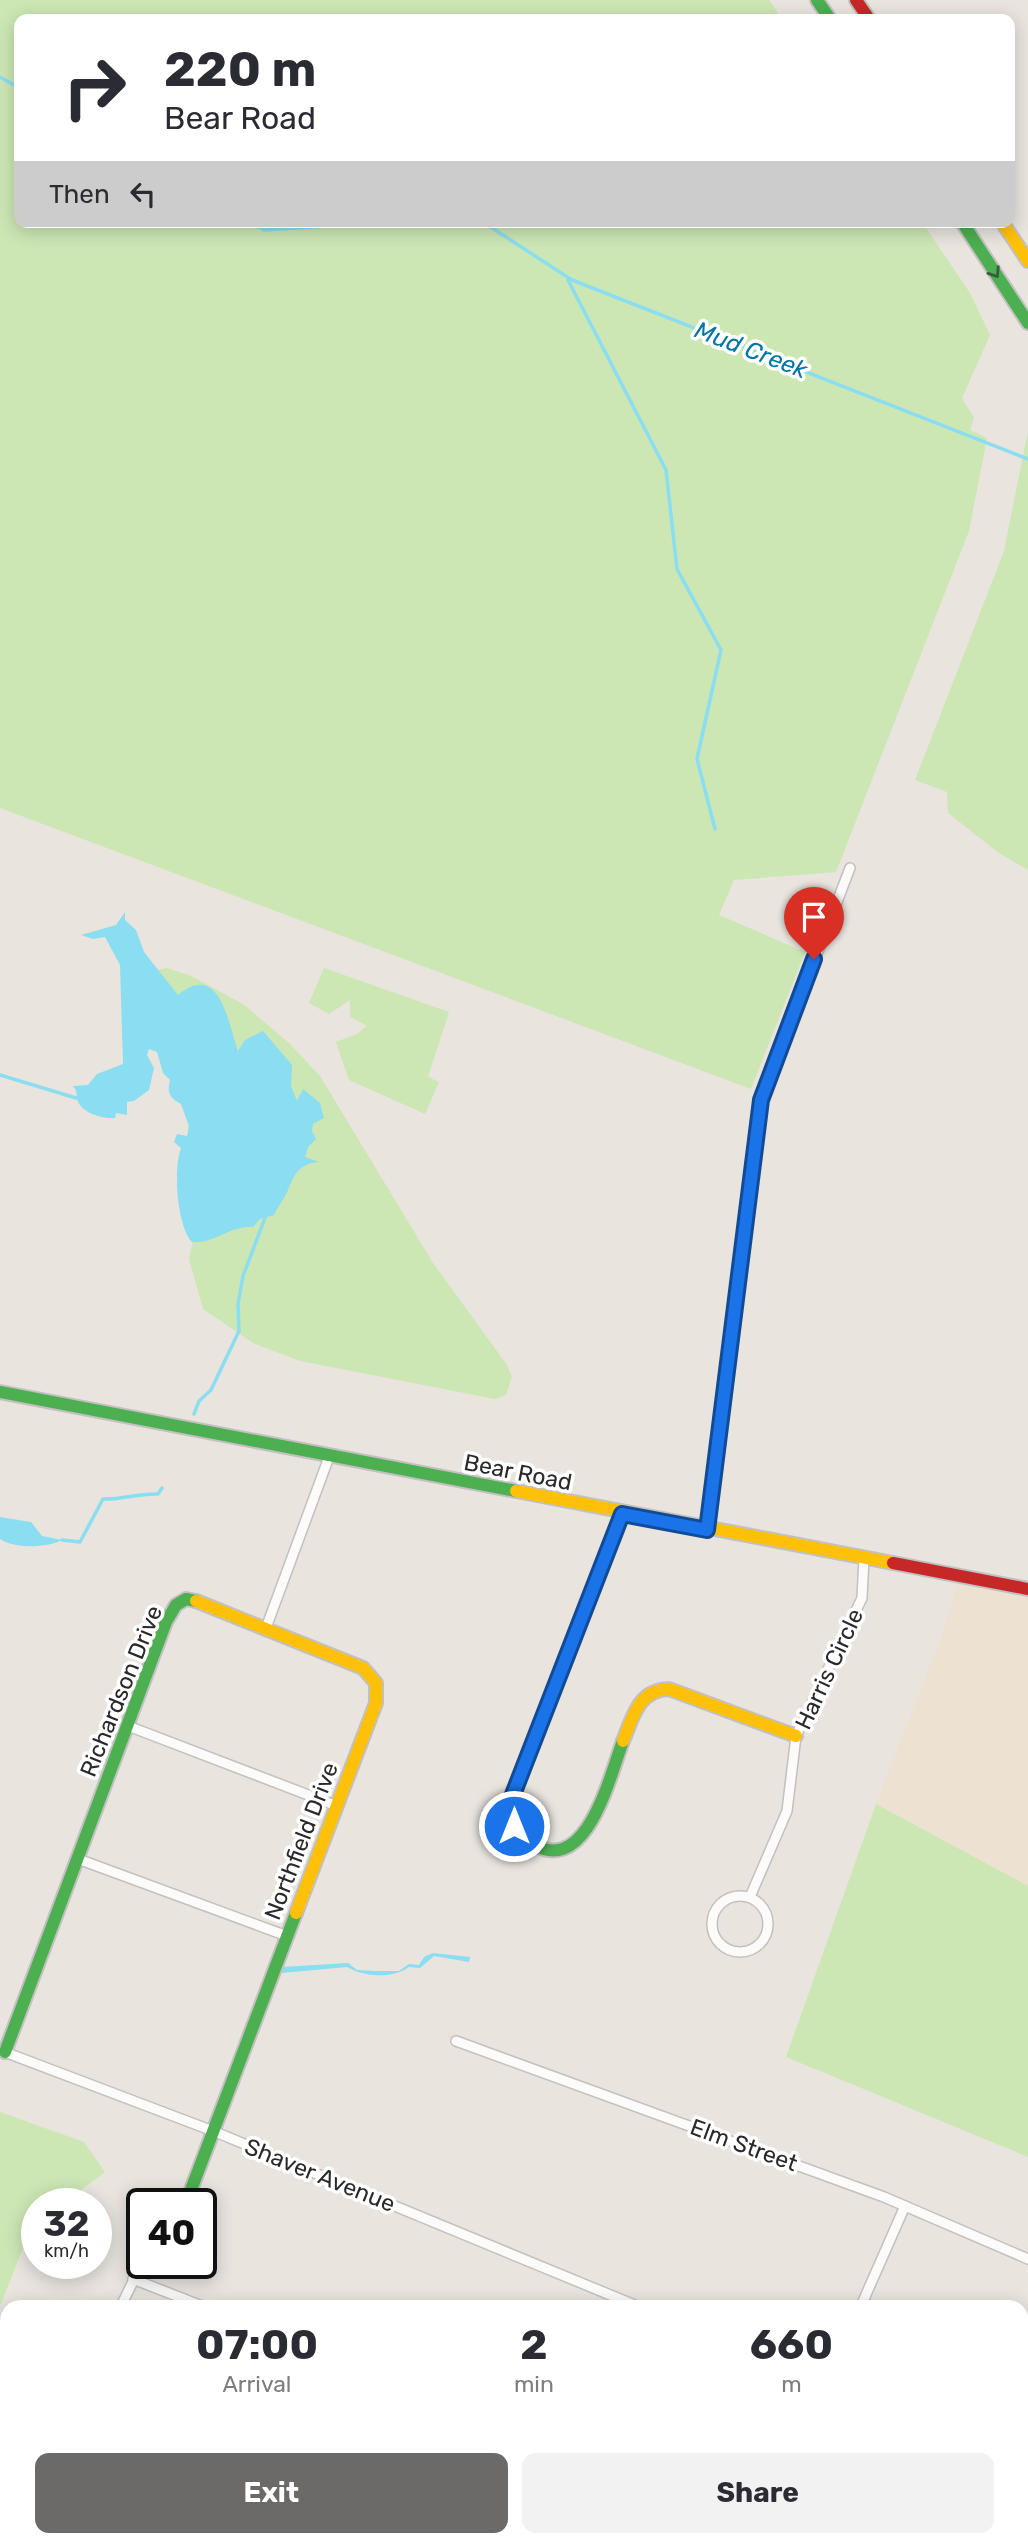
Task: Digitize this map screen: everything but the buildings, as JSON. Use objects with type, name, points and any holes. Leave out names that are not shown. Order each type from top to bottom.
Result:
[{"type":"main road","points":[[966,228],[1028,323]]},
{"type":"main road","points":[[1006,228],[1028,261]]},
{"type":"main road","name":"Bear Road","points":[[0,1392],[622,1514],[1028,1590]]},
{"type":"main road","points":[[622,1514],[512,1797],[514,1826],[524,1839],[542,1849],[556,1850],[581,1840],[593,1821],[636,1708],[643,1696],[654,1689],[669,1689],[796,1736]]},
{"type":"main road","name":"Richardson Drive","points":[[2,2051],[78,1859],[166,1622],[176,1605],[186,1599],[201,1602],[229,1616],[265,1628]]},
{"type":"main road","name":"Northfield Drive","points":[[192,2188],[379,1690],[374,1678],[363,1668],[265,1628]]},
{"type":"street","points":[[707,1530],[761,1100],[850,868]]},
{"type":"street","points":[[265,1628],[329,1457]]},
{"type":"street","name":"Harris Circle","points":[[750,1897],[787,1811],[796,1736],[862,1598],[864,1558]]},
{"type":"street","points":[[128,1726],[337,1807]]},
{"type":"street","points":[[78,1859],[287,1936]]},
{"type":"street","points":[[750,1897],[766,1912],[767,1934],[752,1950],[730,1951],[714,1936],[713,1914],[728,1898],[750,1897]]},
{"type":"street","name":"Elm Street","points":[[456,2040],[905,2206],[1028,2259]]},
{"type":"street","name":"Shaver Avenue","points":[[2,2051],[213,2131],[622,2300]]},
{"type":"street","points":[[864,2300],[905,2206]]},
{"type":"street","points":[[123,2300],[132,2279],[186,2300]]},
{"type":"shaded area","points":[[957,1584],[1028,1597],[1028,1886],[876,1804],[942,1635]]},
{"type":"green space","points":[[0,0],[769,0],[779,14],[14,14],[14,228],[926,228],[970,293],[990,335],[962,398],[974,418],[970,430],[987,438],[969,531],[836,872],[734,880],[719,915],[805,952],[751,1089],[0,808]]},
{"type":"green space","points":[[1028,431],[1028,870],[999,853],[948,813],[947,792],[915,780],[1004,551]]},
{"type":"green space","points":[[167,968],[191,976],[243,1004],[289,1043],[320,1076],[433,1263],[507,1365],[512,1377],[506,1395],[495,1399],[300,1361],[253,1343],[203,1309],[189,1259],[201,1203],[194,1148],[149,972]]},
{"type":"green space","points":[[324,968],[449,1012],[428,1077],[439,1082],[425,1114],[349,1080],[336,1042],[357,1034],[367,1026],[350,1017],[350,1000],[329,1014],[309,1003]]},
{"type":"green space","points":[[876,1804],[1028,1886],[1028,2157],[786,2057]]},
{"type":"green space","points":[[0,2112],[84,2142],[105,2172],[84,2188],[21,2188],[21,2253],[2,2300],[0,2300]]},
{"type":"water","points":[[125,912],[125,920],[136,930],[144,952],[178,995],[192,986],[204,985],[213,990],[226,1012],[238,1051],[245,1040],[263,1031],[292,1065],[291,1086],[297,1101],[303,1089],[320,1103],[324,1118],[313,1124],[312,1131],[316,1139],[308,1147],[305,1157],[319,1162],[299,1170],[274,1215],[260,1219],[253,1227],[237,1229],[200,1242],[192,1242],[187,1234],[180,1211],[177,1183],[181,1148],[174,1142],[177,1134],[187,1136],[189,1126],[181,1104],[170,1094],[170,1080],[163,1073],[157,1052],[149,1049],[147,1055],[154,1068],[149,1090],[134,1101],[127,1102],[127,1115],[116,1113],[115,1118],[100,1117],[89,1113],[78,1102],[73,1086],[88,1085],[97,1074],[123,1064],[120,965],[105,937],[93,939],[81,935],[116,925]]},
{"type":"water","points":[[0,1517],[31,1522],[42,1536],[62,1540],[48,1545],[31,1546],[6,1542],[0,1539]]},
{"type":"water","points":[[433,1953],[470,1957],[469,1962],[434,1956],[420,1968],[409,1967],[402,1971],[387,1975],[370,1975],[347,1967],[282,1973],[282,1967],[348,1963],[357,1970],[399,1971],[409,1964],[419,1965],[424,1957]]},
{"type":"waterway","name":"Mud Creek","points":[[0,77],[14,85]]},
{"type":"waterway","name":"Mud Creek","points":[[260,228],[296,228]]},
{"type":"waterway","name":"Mud Creek","points":[[492,228],[572,280],[1028,459]]},
{"type":"waterway","points":[[568,280],[666,470],[677,569],[721,650],[697,759],[715,829]]},
{"type":"waterway","points":[[0,1075],[76,1098]]},
{"type":"waterway","points":[[194,1414],[199,1401],[211,1390],[239,1331],[238,1304],[243,1276],[265,1218]]},
{"type":"waterway","points":[[62,1540],[80,1542],[103,1499],[158,1494],[162,1488]]},
{"type":"traffic: fast","points":[[817,0],[827,14]]},
{"type":"traffic: fast","points":[[966,228],[1028,323]]},
{"type":"traffic: fast","points":[[0,1392],[516,1491]]},
{"type":"traffic: fast","points":[[622,1514],[512,1797],[514,1817],[522,1835],[533,1844],[552,1850],[568,1847],[582,1835],[603,1797],[623,1741]]},
{"type":"traffic: fast","points":[[5,2052],[166,1622],[176,1605],[186,1599],[196,1601]]},
{"type":"traffic: fast","points":[[192,2188],[296,1913]]},
{"type":"traffic: slow","points":[[1006,228],[1028,261]]},
{"type":"traffic: slow","points":[[516,1491],[893,1563]]},
{"type":"traffic: slow","points":[[196,1601],[363,1668],[376,1683],[376,1703],[296,1913]]},
{"type":"traffic: slow","points":[[623,1741],[643,1700],[650,1694],[669,1689],[796,1736]]},
{"type":"traffic: jam","points":[[856,0],[866,14]]},
{"type":"traffic: jam","points":[[893,1563],[1028,1589]]},
{"type":"route","points":[[514,1826],[512,1797],[622,1514],[707,1530],[715,1490],[753,1149],[761,1100],[814,959]]}]
